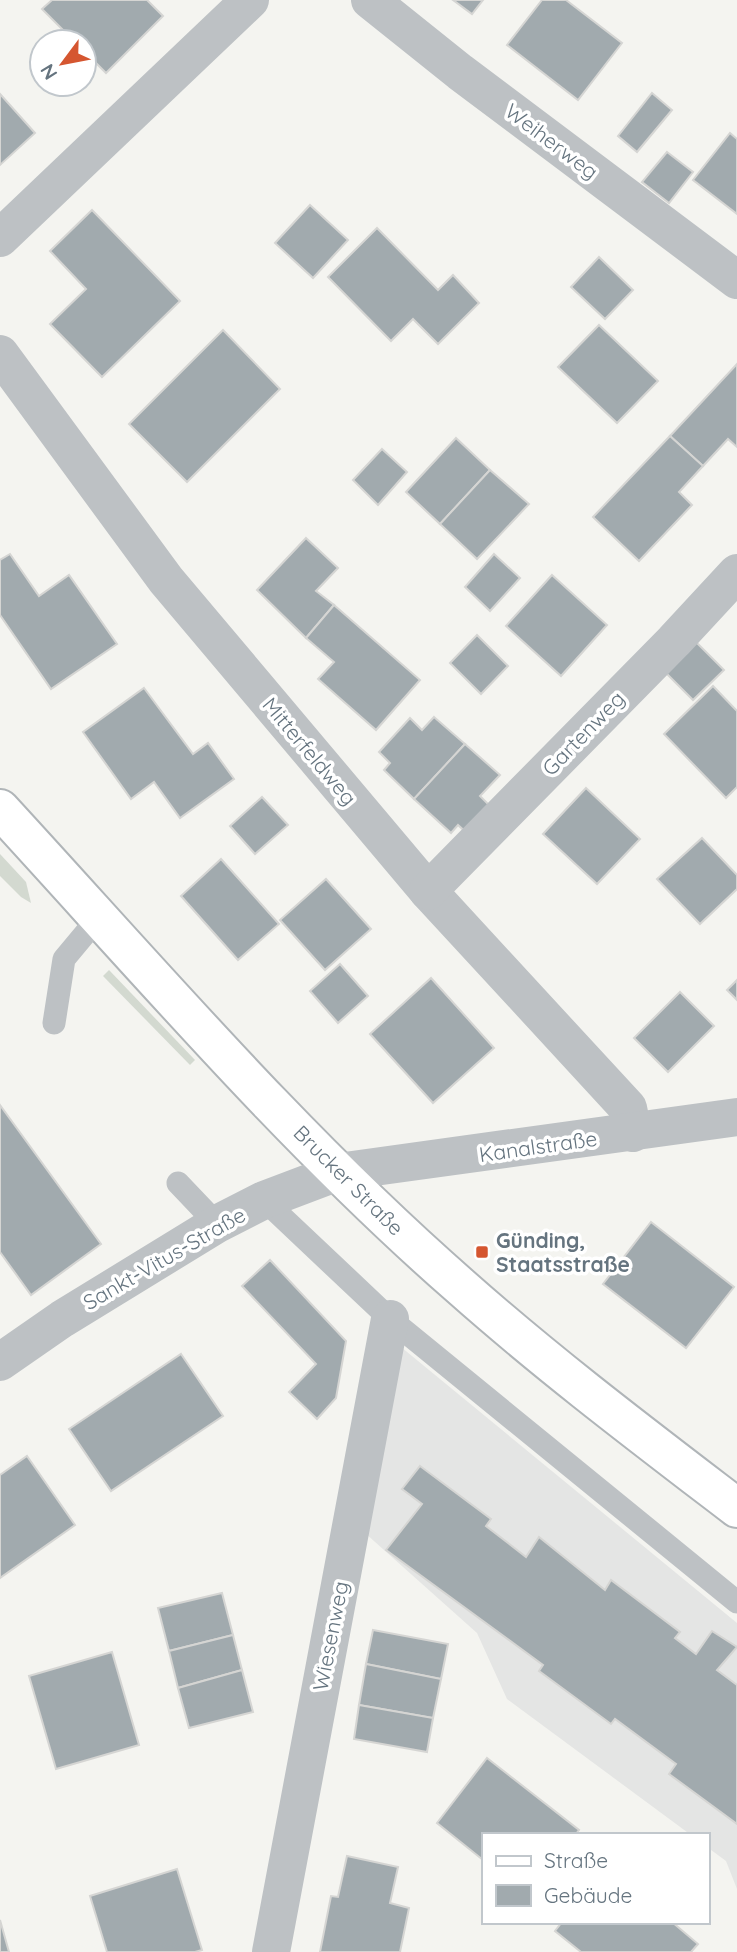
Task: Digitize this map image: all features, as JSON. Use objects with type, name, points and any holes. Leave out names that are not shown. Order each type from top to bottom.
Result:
[{"type":"main road","name":"Brucker Straße","points":[[0,809],[338,1172],[469,1294],[588,1394],[737,1508]]},
{"type":"street","points":[[0,238],[250,0]]},
{"type":"street","name":"Weiherweg","points":[[370,0],[460,72],[737,280]]},
{"type":"street","name":"Mitterfeldweg","points":[[0,354],[166,580],[428,891],[628,1108],[633,1133]]},
{"type":"street","name":"Gartenweg","points":[[428,891],[737,573]]},
{"type":"street","name":"Kanalstraße","points":[[338,1172],[737,1117]]},
{"type":"street","name":"Sankt-Vitus-Straße","points":[[0,1362],[93,1299],[217,1224],[264,1200],[338,1172]]},
{"type":"street","name":"Wiesenweg","points":[[271,1952],[390,1320]]},
{"type":"lane","points":[[54,1023],[64,959],[99,917]]},
{"type":"lane","points":[[178,1183],[217,1224]]},
{"type":"lane","points":[[264,1200],[390,1320],[737,1602]]},
{"type":"shaded area","points":[[0,854],[26,882],[31,903],[0,876]]},
{"type":"shaded area","points":[[109,970],[195,1060],[190,1065],[103,976]]},
{"type":"shaded area","points":[[401,1347],[737,1623],[737,1889],[726,1861],[709,1848],[709,1833],[688,1833],[507,1699],[477,1633],[365,1533]]},
{"type":"building","points":[[52,0],[147,0],[163,16],[106,73],[98,65],[98,28],[61,28],[42,9]]},
{"type":"building","points":[[453,0],[483,0],[472,14]]},
{"type":"building","points":[[542,0],[566,0],[622,43],[578,100],[507,45]]},
{"type":"building","points":[[652,93],[672,110],[637,152],[618,136]]},
{"type":"building","points":[[0,94],[35,133],[0,165]]},
{"type":"building","points":[[730,133],[737,139],[737,214],[693,180]]},
{"type":"building","points":[[667,152],[693,172],[669,203],[642,182]]},
{"type":"building","points":[[310,205],[348,240],[313,278],[275,243]]},
{"type":"building","points":[[92,210],[180,301],[102,377],[50,324],[86,289],[50,251]]},
{"type":"building","points":[[377,228],[438,290],[453,275],[479,303],[438,344],[413,319],[391,341],[328,277]]},
{"type":"building","points":[[599,257],[633,290],[605,319],[571,287]]},
{"type":"building","points":[[599,325],[658,381],[617,423],[558,367]]},
{"type":"building","points":[[223,330],[280,389],[187,482],[129,424]]},
{"type":"building","points":[[737,364],[737,447],[728,439],[703,466],[670,436]]},
{"type":"building","points":[[670,436],[703,466],[679,492],[692,505],[639,561],[593,517]]},
{"type":"building","points":[[456,438],[490,470],[440,524],[406,492]]},
{"type":"building","points":[[382,449],[407,472],[378,505],[353,480]]},
{"type":"building","points":[[490,470],[529,504],[477,559],[440,524]]},
{"type":"building","points":[[306,538],[338,568],[316,591],[334,605],[306,638],[257,590]]},
{"type":"building","points":[[10,554],[39,596],[69,575],[117,644],[51,689],[0,615],[0,560]]},
{"type":"building","points":[[494,554],[520,578],[490,611],[465,587]]},
{"type":"building","points":[[552,575],[607,625],[561,676],[506,626]]},
{"type":"building","points":[[334,605],[420,680],[376,730],[318,679],[334,662],[306,638]]},
{"type":"building","points":[[477,635],[508,666],[481,694],[450,663]]},
{"type":"building","points":[[692,638],[724,670],[693,700],[661,668]]},
{"type":"building","points":[[713,686],[737,711],[737,787],[726,798],[664,734]]},
{"type":"building","points":[[144,688],[193,754],[208,743],[234,779],[180,818],[154,782],[131,799],[83,732]]},
{"type":"building","points":[[434,717],[465,744],[414,799],[384,770],[390,763],[379,752],[410,718],[422,730]]},
{"type":"building","points":[[465,744],[500,775],[480,796],[493,809],[469,835],[458,825],[451,833],[414,799]]},
{"type":"building","points":[[586,788],[640,839],[597,884],[543,834]]},
{"type":"building","points":[[262,797],[288,825],[255,854],[230,826]]},
{"type":"building","points":[[702,838],[737,875],[737,889],[700,924],[657,879]]},
{"type":"building","points":[[221,859],[279,924],[238,960],[181,896]]},
{"type":"building","points":[[326,879],[371,929],[325,970],[280,920]]},
{"type":"building","points":[[340,964],[368,996],[338,1023],[310,991]]},
{"type":"building","points":[[431,978],[494,1048],[433,1103],[370,1034]]},
{"type":"building","points":[[737,980],[737,1000],[727,990]]},
{"type":"building","points":[[680,992],[714,1026],[668,1072],[634,1038]]},
{"type":"building","points":[[0,1105],[101,1244],[31,1295],[0,1252]]},
{"type":"building","points":[[651,1222],[734,1287],[686,1348],[603,1284]]},
{"type":"building","points":[[270,1260],[346,1341],[336,1398],[317,1419],[289,1392],[316,1364],[242,1286]]},
{"type":"building","points":[[181,1354],[223,1416],[111,1491],[69,1429]]},
{"type":"building","points":[[27,1456],[75,1525],[0,1578],[0,1475]]},
{"type":"building","points":[[420,1466],[491,1519],[486,1526],[526,1557],[539,1537],[605,1590],[611,1580],[680,1632],[675,1638],[696,1654],[712,1631],[737,1647],[717,1670],[737,1685],[737,1824],[669,1774],[676,1764],[615,1719],[611,1724],[539,1671],[543,1665],[386,1550],[422,1504],[402,1489]]},
{"type":"building","points":[[222,1593],[233,1635],[169,1651],[158,1608]]},
{"type":"building","points":[[373,1630],[448,1644],[441,1679],[366,1664]]},
{"type":"building","points":[[233,1635],[242,1670],[178,1688],[169,1651]]},
{"type":"building","points":[[112,1652],[139,1745],[56,1769],[29,1676]]},
{"type":"building","points":[[366,1664],[441,1679],[433,1718],[359,1705]]},
{"type":"building","points":[[242,1670],[253,1712],[189,1728],[178,1688]]},
{"type":"building","points":[[359,1705],[433,1718],[427,1752],[354,1739]]},
{"type":"building","points":[[487,1758],[579,1830],[577,1833],[482,1833],[482,1859],[437,1823]]},
{"type":"building","points":[[347,1856],[398,1867],[390,1903],[409,1908],[400,1952],[320,1952],[331,1896],[338,1897]]},
{"type":"building","points":[[177,1869],[202,1950],[107,1952],[90,1896]]},
{"type":"building","points":[[0,1920],[9,1952],[0,1952]]},
{"type":"building","points":[[560,1924],[674,1924],[698,1944],[691,1952],[581,1952],[555,1931]]},
{"type":"place","name":"Günding, Staatsstraße","points":[[482,1252]]}]
